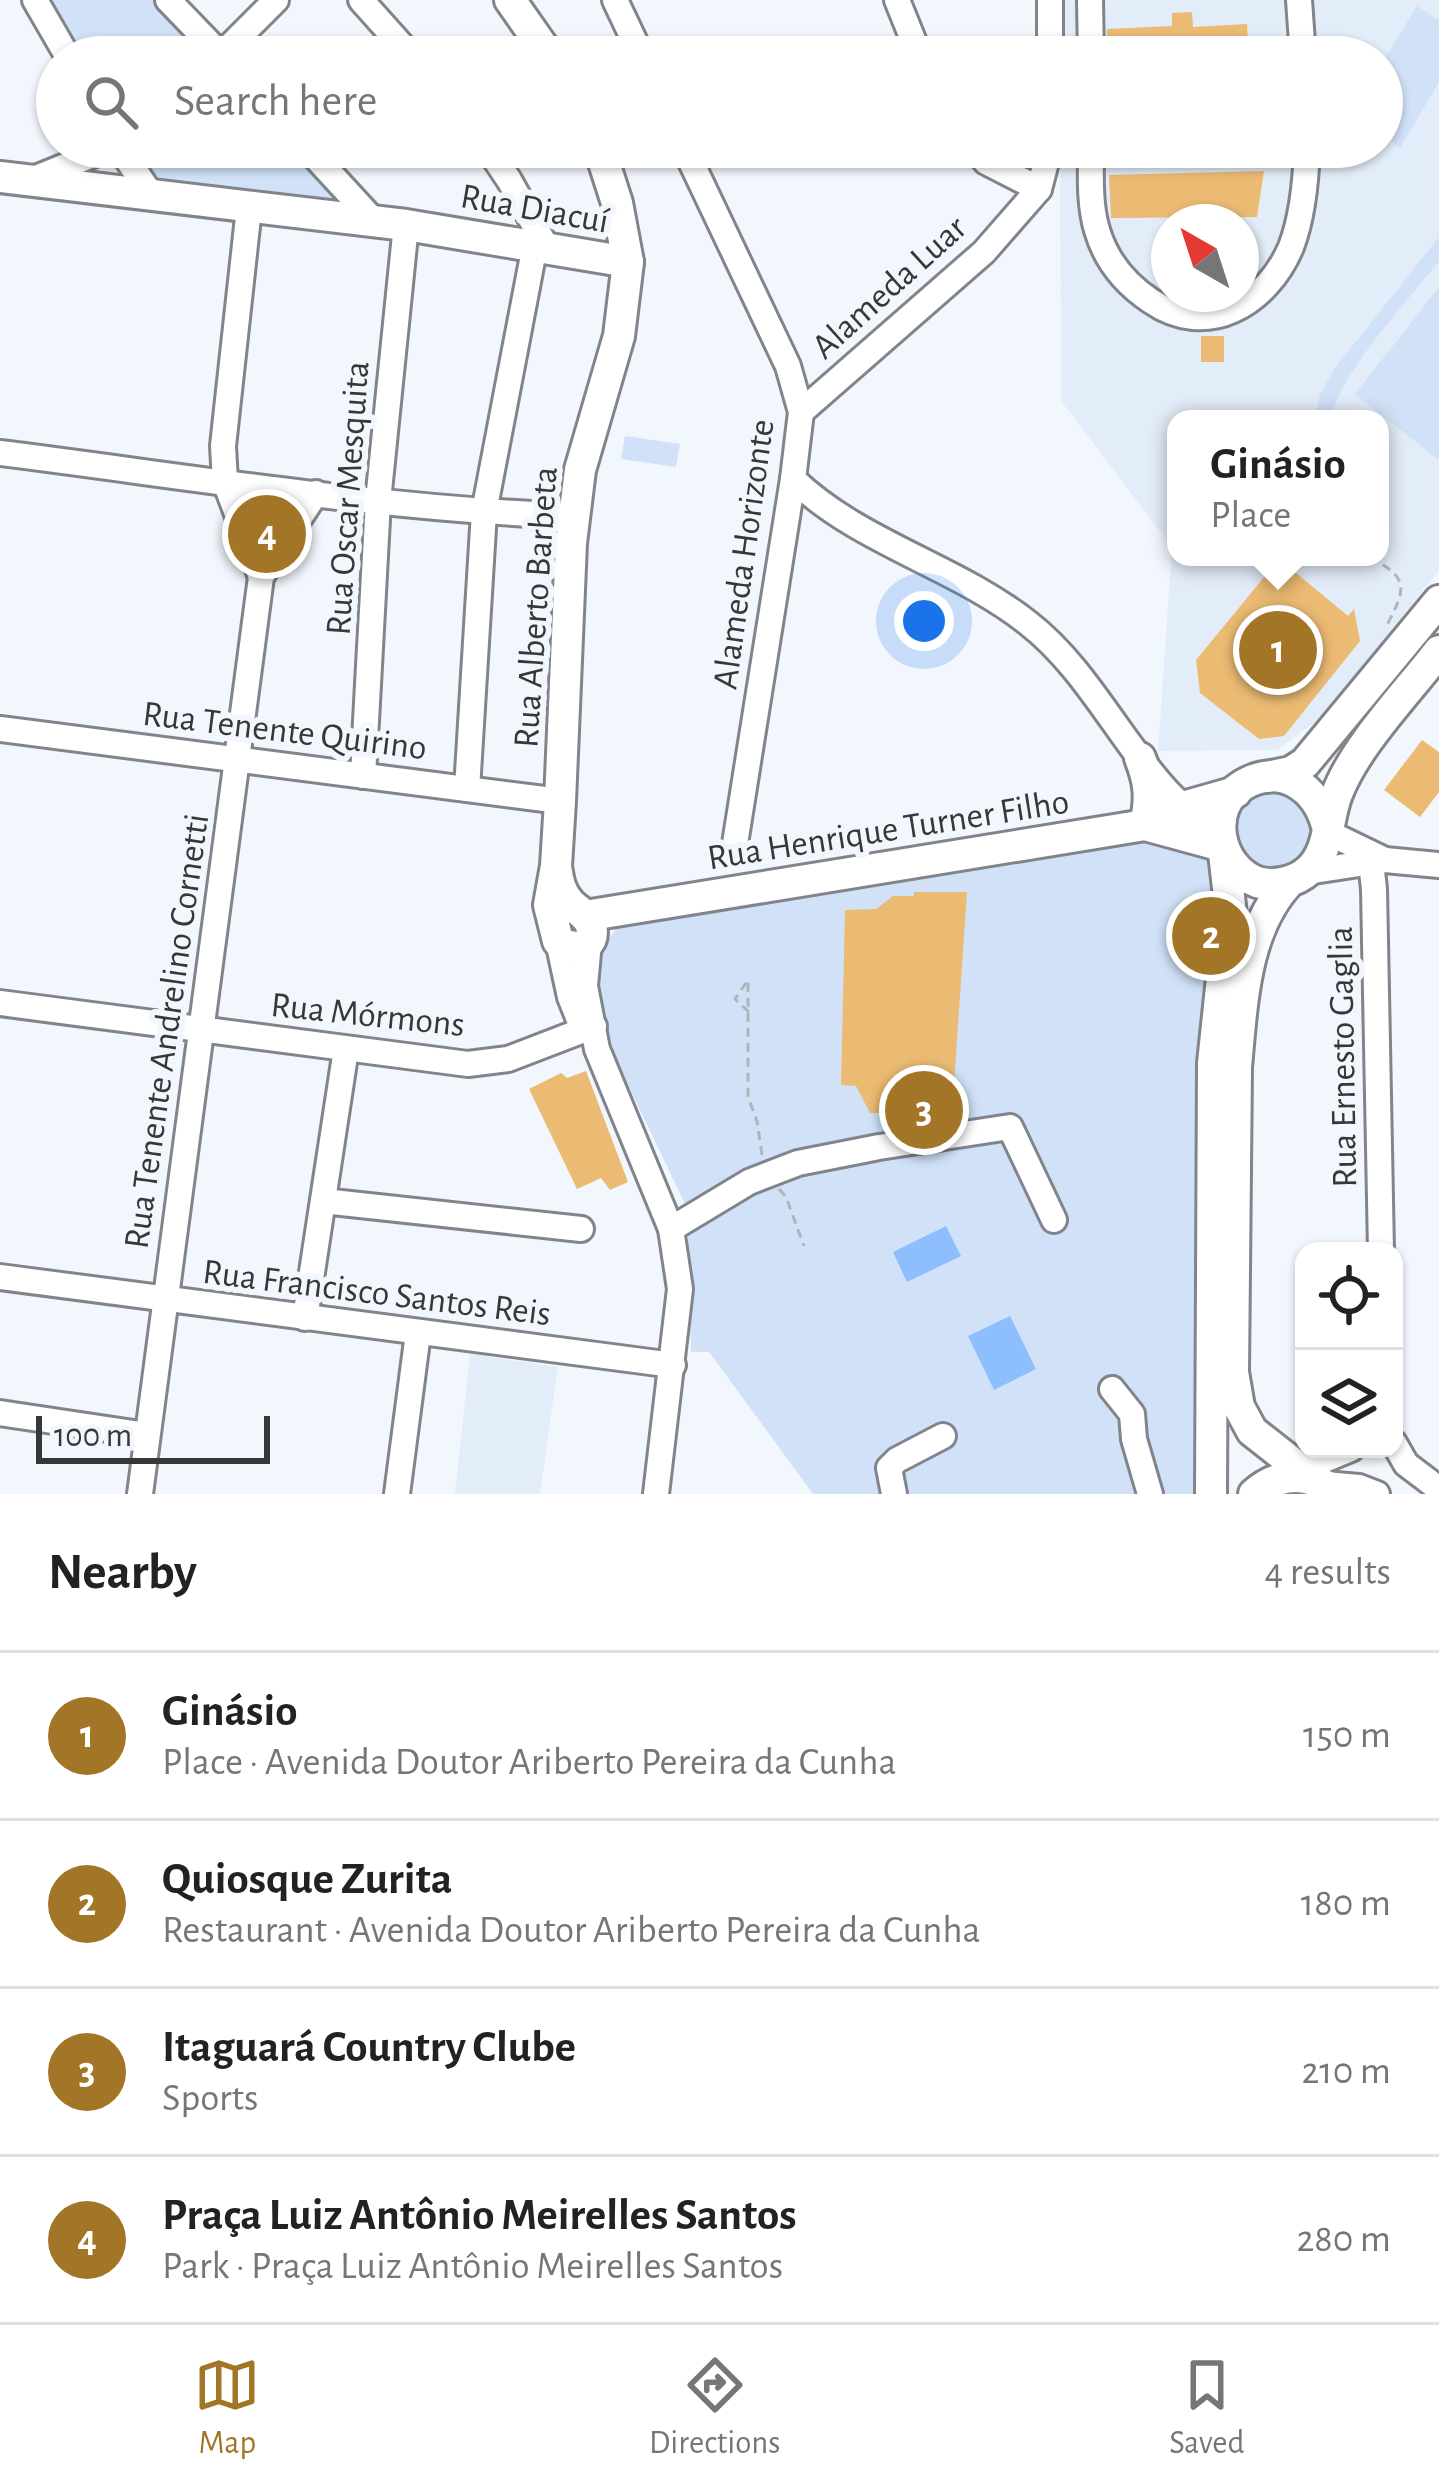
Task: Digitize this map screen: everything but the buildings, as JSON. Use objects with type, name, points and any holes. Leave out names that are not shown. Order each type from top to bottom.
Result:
[{"type":"main road","points":[[510,0],[535,36]]},
{"type":"main road","name":"Rua Alberto Barbeta","points":[[577,931],[556,866],[571,543],[580,470],[619,336],[628,262],[605,168]]},
{"type":"main road","name":"Rua Diacuí","points":[[14,179],[390,224],[628,262]]},
{"type":"main road","points":[[1215,1494],[1214,1063],[1232,922],[1222,844],[1225,795],[1305,763],[1439,601]]},
{"type":"main road","points":[[1315,1480],[1252,1431],[1239,1407],[1233,1372],[1240,1024],[1258,930],[1275,897],[1321,855],[1350,764],[1439,652]]},
{"type":"main road","points":[[1140,758],[1150,781],[1145,825]]},
{"type":"main road","points":[[1267,777],[1291,779],[1306,788],[1322,806],[1327,829]]},
{"type":"main road","name":"Rua Henrique Turner Filho","points":[[577,931],[645,908],[1145,825],[1225,795]]},
{"type":"main road","name":"Rua Henrique Turner Filho","points":[[1145,825],[1222,844]]},
{"type":"main road","points":[[1222,844],[1237,870],[1256,881],[1270,884],[1298,877]]},
{"type":"main road","points":[[1215,1494],[1240,1479],[1268,1472],[1315,1480]]},
{"type":"main road","points":[[1254,1494],[1278,1479],[1315,1480]]},
{"type":"street","points":[[35,0],[56,36]]},
{"type":"street","points":[[168,0],[203,36]]},
{"type":"street","points":[[241,36],[276,0]]},
{"type":"street","points":[[361,0],[393,36]]},
{"type":"street","points":[[616,0],[632,36]]},
{"type":"street","points":[[897,0],[912,36]]},
{"type":"street","points":[[1050,0],[1050,36]]},
{"type":"street","points":[[1090,0],[1091,36]]},
{"type":"street","points":[[1300,0],[1302,36]]},
{"type":"street","points":[[14,179],[49,168]]},
{"type":"street","points":[[131,168],[152,196]]},
{"type":"street","points":[[329,168],[390,224]]},
{"type":"street","points":[[467,789],[484,512],[541,246],[501,168]]},
{"type":"street","name":"Alameda Horizonte","points":[[694,168],[788,366],[801,412],[734,850]]},
{"type":"street","points":[[998,168],[1039,189]]},
{"type":"street","name":"Alameda Luar","points":[[801,412],[984,252],[1039,189],[1044,168]]},
{"type":"street","points":[[1090,168],[1095,226],[1111,265],[1131,286],[1173,315],[1202,318],[1225,314],[1253,300],[1272,278],[1290,249],[1300,217],[1305,168]]},
{"type":"street","points":[[249,208],[223,446],[225,482],[261,578]]},
{"type":"street","name":"Rua Oscar Mesquita","points":[[363,776],[390,224]]},
{"type":"street","points":[[0,453],[378,501],[574,516]]},
{"type":"street","points":[[793,479],[817,502],[994,597],[1033,626],[1069,660],[1140,758],[1222,844]]},
{"type":"street","points":[[261,578],[316,493]]},
{"type":"street","name":"Rua Tenente Andrelino Cornetti","points":[[140,1494],[261,578]]},
{"type":"street","name":"Rua Tenente Quirino","points":[[0,729],[560,802]]},
{"type":"street","points":[[1140,758],[1197,792],[1225,795]]},
{"type":"street","points":[[1327,829],[1378,861]]},
{"type":"street","points":[[1298,877],[1378,861],[1439,865]]},
{"type":"street","name":"Rua Ernesto Gaglia","points":[[1378,861],[1381,1242]]},
{"type":"street","points":[[577,931],[591,1035],[671,1229],[680,1289],[656,1494]]},
{"type":"street","name":"Rua Mórmons","points":[[0,1003],[468,1064],[508,1059],[591,1035]]},
{"type":"street","points":[[305,1318],[346,1049]]},
{"type":"street","points":[[671,1229],[749,1182],[798,1163],[1010,1127],[1054,1220]]},
{"type":"street","points":[[323,1201],[581,1229]]},
{"type":"street","name":"Rua Francisco Santos Reis","points":[[0,1276],[674,1365]]},
{"type":"street","points":[[397,1494],[418,1333]]},
{"type":"street","points":[[1112,1388],[1132,1414],[1150,1494]]},
{"type":"street","points":[[0,1413],[148,1435]]},
{"type":"street","points":[[894,1494],[889,1468],[943,1436]]},
{"type":"street","points":[[1403,1458],[1439,1489]]},
{"type":"street","points":[[1315,1480],[1377,1494]]},
{"type":"path","points":[[1383,634],[1402,596],[1401,578],[1386,566]]},
{"type":"path","points":[[748,1012],[748,1097],[757,1120],[766,1176],[786,1197],[804,1246]]},
{"type":"shaded area","points":[[40,0],[158,0],[192,36],[62,36]]},
{"type":"shaded area","points":[[1059,0],[1439,0],[1439,570],[1323,716],[1277,750],[1158,751],[1171,566],[1389,566],[1389,410],[1167,410],[1167,540],[1061,401],[1060,168],[1403,168],[1403,36],[1060,36]]},
{"type":"shaded area","points":[[1417,6],[1439,20],[1439,82],[1403,143],[1403,36],[1399,36]]},
{"type":"shaded area","points":[[141,168],[318,168],[360,213],[155,191]]},
{"type":"shaded area","points":[[1439,237],[1439,261],[1361,359],[1334,410],[1317,410],[1335,368]]},
{"type":"shaded area","points":[[1439,287],[1439,460],[1389,421],[1389,410],[1375,410],[1355,394]]},
{"type":"shaded area","points":[[625,436],[680,444],[676,467],[621,459]]},
{"type":"shaded area","points":[[228,484],[315,496],[261,572]]},
{"type":"shaded area","points":[[1267,788],[1294,792],[1317,826],[1301,864],[1275,872],[1245,859],[1233,832],[1238,808]]},
{"type":"shaded area","points":[[1154,837],[1193,847],[1204,856],[1215,882],[1204,1494],[813,1494],[709,1352],[691,1352],[687,1208],[593,1012],[591,968],[621,920],[922,879]]},
{"type":"shaded area","points":[[470,1354],[558,1367],[540,1494],[455,1494]]},
{"type":"water","points":[[946,1226],[961,1256],[907,1282],[893,1252]]},
{"type":"water","points":[[1010,1316],[1036,1369],[994,1390],[968,1336]]},
{"type":"place","name":"Praça Luiz Antônio Meirelles Santos","points":[[267,534]]},
{"type":"place","name":"Ginásio","points":[[1278,650]]},
{"type":"place","name":"Quiosque Zurita","points":[[1211,936]]},
{"type":"place","name":"Itaguará Country Clube","points":[[924,1110]]}]
